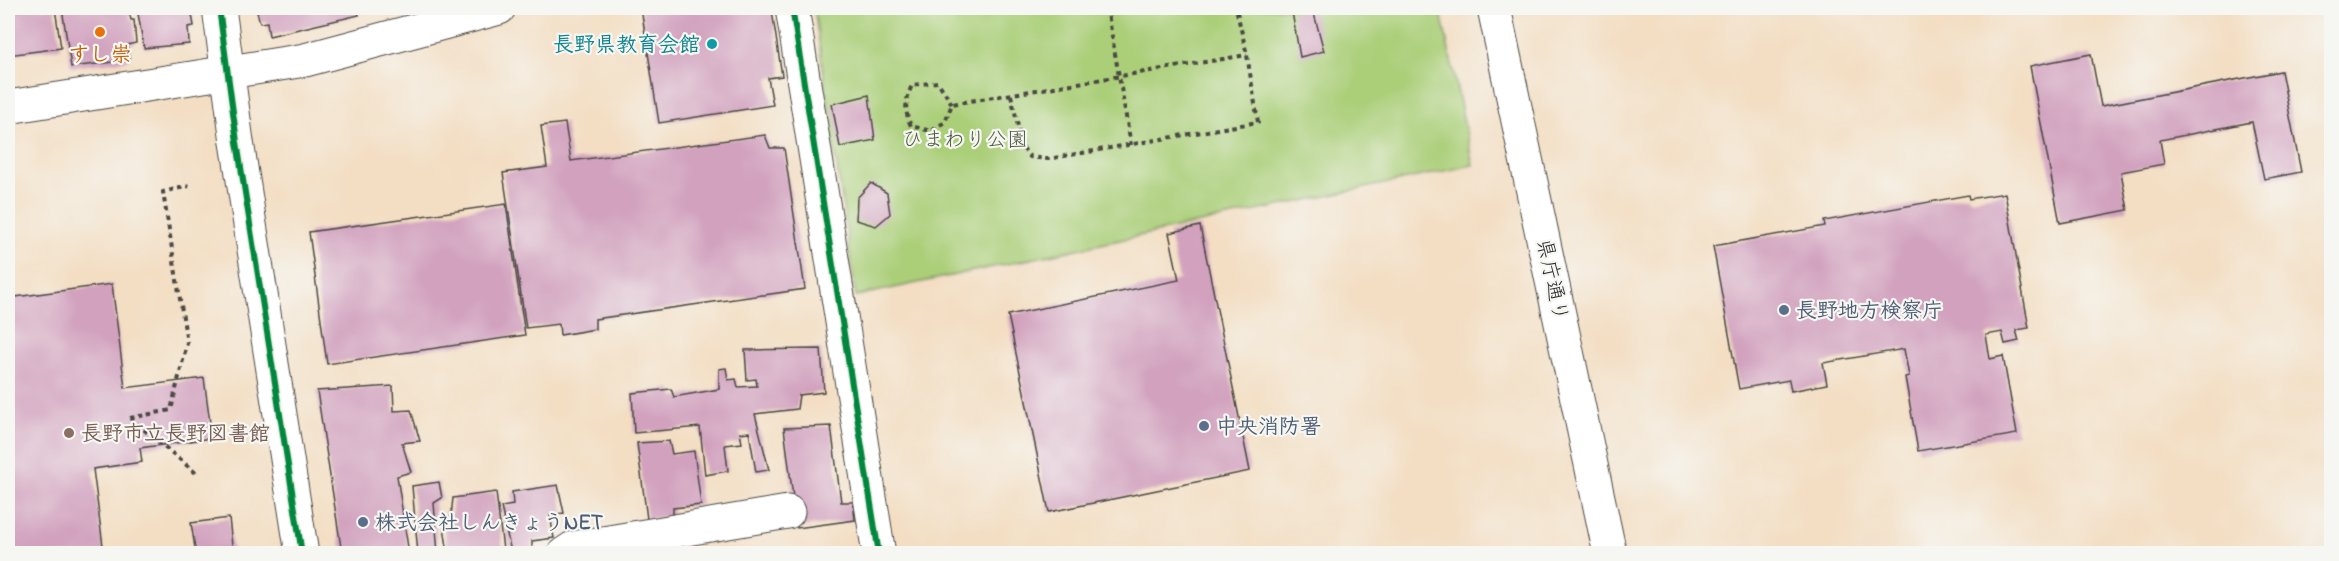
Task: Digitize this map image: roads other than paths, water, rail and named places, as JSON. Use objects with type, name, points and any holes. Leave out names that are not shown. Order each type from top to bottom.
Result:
[{"type":"street","points":[[219,8],[237,142],[302,554]]},
{"type":"street","points":[[8,107],[305,60],[499,8]]},
{"type":"street","points":[[792,8],[879,554]]},
{"type":"street","name":"県庁通り","points":[[1494,8],[1610,554]]},
{"type":"street","points":[[564,554],[573,548],[788,512]]},
{"type":"place","name":"すし崇","points":[[100,32]]},
{"type":"place","name":"長野県教育会館","points":[[712,44]]},
{"type":"place","name":"長野地方検察庁","points":[[1784,310]]},
{"type":"place","name":"中央消防署","points":[[1204,426]]},
{"type":"place","name":"長野市立長野図書館","points":[[69,433]]},
{"type":"place","name":"株式会社しんきょうNET","points":[[363,522]]},
{"type":"park label","name":"ひまわり公園","points":[[965,139]]}]
